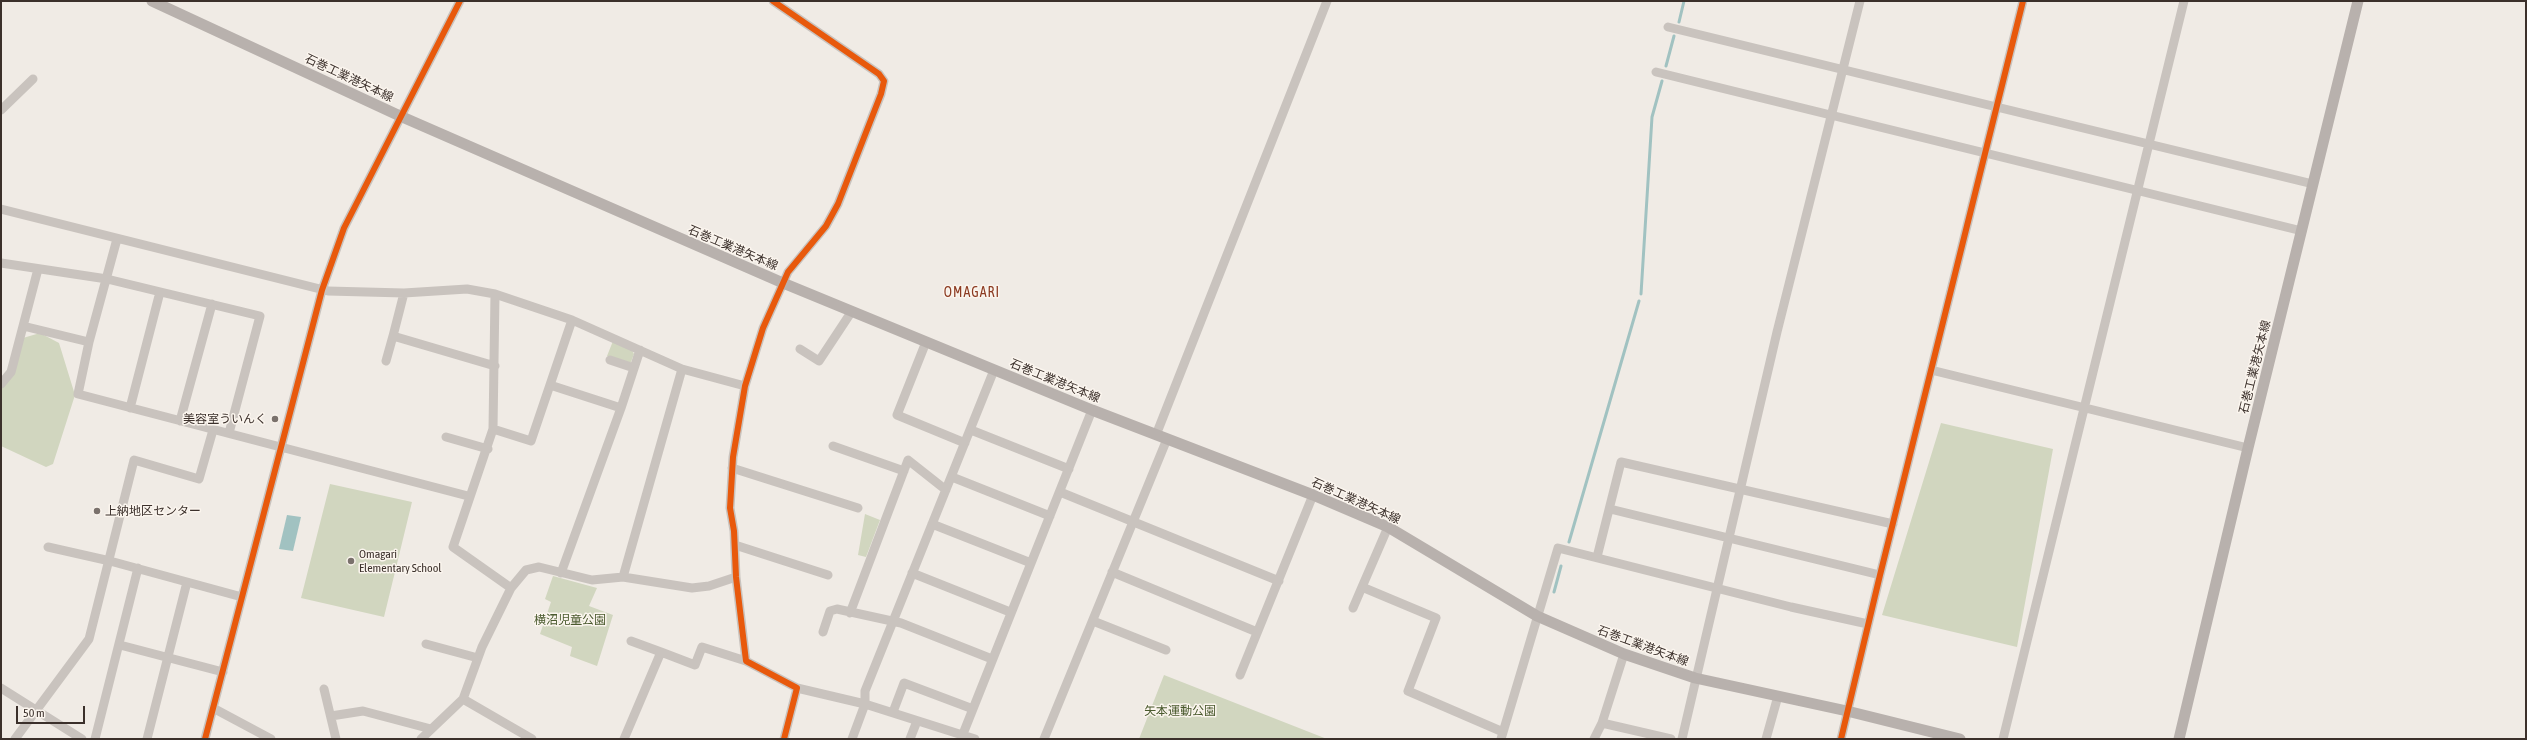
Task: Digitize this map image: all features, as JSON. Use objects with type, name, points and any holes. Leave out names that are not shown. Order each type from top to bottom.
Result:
[{"type":"main road","name":"石巻工業港矢本線","points":[[152,1],[400,116],[783,283],[1092,410],[1313,496],[1388,527],[1536,616],[1624,654],[1696,678],[1847,711],[1960,739]]},
{"type":"main road","name":"石巻工業港矢本線","points":[[2179,739],[2248,448],[2358,1]]},
{"type":"street","points":[[205,739],[322,290],[344,228],[460,1]]},
{"type":"street","points":[[746,661],[736,577],[735,545],[730,508],[732,468],[745,386],[755,348],[788,272],[826,226],[838,204],[881,94],[884,81],[879,74],[773,1]]},
{"type":"street","points":[[1156,435],[1327,1]]},
{"type":"street","points":[[1682,739],[1778,332],[1833,116],[1860,1]]},
{"type":"street","points":[[1841,739],[1880,575],[2023,1]]},
{"type":"street","points":[[2003,739],[2139,191],[2184,1]]},
{"type":"street","points":[[1668,27],[1997,109],[2313,184]]},
{"type":"street","points":[[1656,72],[2302,231]]},
{"type":"street","points":[[1,110],[33,80]]},
{"type":"street","points":[[1,209],[322,290],[404,293],[467,289],[495,294],[572,320],[682,369],[745,386]]},
{"type":"street","points":[[117,239],[89,342],[78,394],[213,430],[282,446],[468,496]]},
{"type":"street","points":[[1,263],[107,279],[260,316],[229,433]]},
{"type":"street","points":[[1,384],[11,372],[38,269]]},
{"type":"street","points":[[130,408],[160,292]]},
{"type":"street","points":[[386,361],[404,293]]},
{"type":"street","points":[[495,294],[493,429],[488,449],[468,496],[452,547],[511,588]]},
{"type":"street","points":[[180,421],[212,304]]},
{"type":"street","points":[[800,349],[822,363],[852,311]]},
{"type":"street","points":[[493,429],[531,441],[572,320]]},
{"type":"street","points":[[23,326],[89,342]]},
{"type":"street","points":[[393,336],[495,366]]},
{"type":"street","points":[[926,342],[897,415],[965,443]]},
{"type":"street","points":[[561,573],[621,408],[640,350]]},
{"type":"street","points":[[610,360],[634,368]]},
{"type":"street","points":[[623,576],[682,369]]},
{"type":"street","points":[[852,739],[865,704],[864,691],[952,477],[994,370]]},
{"type":"street","points":[[1931,370],[2248,448]]},
{"type":"street","points":[[550,385],[621,408]]},
{"type":"street","points":[[962,737],[1010,612],[1092,410]]},
{"type":"street","points":[[16,739],[38,711],[89,639],[110,561],[134,460],[199,479],[213,430]]},
{"type":"street","points":[[971,430],[1068,470]]},
{"type":"street","points":[[446,437],[488,449]]},
{"type":"street","points":[[1044,739],[1167,439]]},
{"type":"street","points":[[833,446],[904,471]]},
{"type":"street","points":[[850,612],[908,460],[946,490]]},
{"type":"street","points":[[1597,557],[1621,462],[1893,524]]},
{"type":"street","points":[[732,468],[858,508]]},
{"type":"street","points":[[952,477],[1050,516]]},
{"type":"street","points":[[1060,492],[1279,581]]},
{"type":"street","points":[[1240,675],[1313,496]]},
{"type":"street","points":[[1610,509],[1880,575]]},
{"type":"street","points":[[932,524],[1031,563]]},
{"type":"street","points":[[1353,608],[1388,527]]},
{"type":"street","points":[[735,545],[828,574]]},
{"type":"street","points":[[48,547],[138,568],[242,597]]},
{"type":"street","points":[[1362,587],[1436,618],[1408,691],[1502,736],[1534,632],[1536,616],[1558,548],[1868,624]]},
{"type":"street","points":[[95,739],[120,645],[138,568]]},
{"type":"street","points":[[422,739],[463,700],[478,658],[511,588],[526,570],[539,568],[592,580],[623,576],[692,588],[709,586],[736,577]]},
{"type":"street","points":[[1112,572],[1257,632]]},
{"type":"street","points":[[912,573],[1010,612]]},
{"type":"street","points":[[147,739],[187,582]]},
{"type":"street","points":[[823,632],[830,612],[837,609],[901,623],[992,659]]},
{"type":"street","points":[[1093,621],[1166,650]]},
{"type":"street","points":[[631,641],[695,665],[702,647],[746,661],[797,688],[893,712],[962,737],[975,739]]},
{"type":"street","points":[[426,644],[478,658]]},
{"type":"street","points":[[120,645],[223,672]]},
{"type":"street","points":[[630,739],[624,739],[661,652]]},
{"type":"street","points":[[1594,739],[1602,722],[1624,654]]},
{"type":"street","points":[[893,712],[904,683],[973,709]]},
{"type":"street","points":[[1,688],[82,739]]},
{"type":"street","points":[[784,739],[797,688]]},
{"type":"street","points":[[324,689],[336,739]]},
{"type":"street","points":[[1766,739],[1778,696]]},
{"type":"street","points":[[463,700],[520,736],[532,739]]},
{"type":"street","points":[[213,708],[271,739]]},
{"type":"street","points":[[331,716],[363,711],[431,729]]},
{"type":"street","points":[[910,739],[917,721]]},
{"type":"street","points":[[1602,722],[1670,739]]},
{"type":"green space","points":[[40,333],[59,343],[75,395],[53,464],[46,467],[1,446],[1,386],[23,338]]},
{"type":"green space","points":[[613,341],[631,349],[634,354],[631,362],[627,363],[607,356]]},
{"type":"green space","points":[[1941,423],[2053,449],[2017,647],[1882,615]]},
{"type":"green space","points":[[330,484],[412,502],[384,617],[301,598]]},
{"type":"green space","points":[[865,514],[880,520],[866,557],[858,555]]},
{"type":"green space","name":"横沼児童公園","points":[[553,576],[597,588],[589,606],[613,615],[597,666],[570,656],[572,647],[540,634],[551,602],[545,599]]},
{"type":"green space","name":"矢本運動公園","points":[[1164,675],[1327,739],[1139,739]]},
{"type":"water","points":[[287,515],[301,517],[293,551],[279,549]]},
{"type":"waterway","points":[[1679,22],[1684,1]]},
{"type":"waterway","points":[[1666,66],[1674,36]]},
{"type":"waterway","points":[[1641,294],[1652,117],[1662,81]]},
{"type":"waterway","points":[[1569,542],[1639,301]]},
{"type":"waterway","points":[[1554,592],[1561,566]]},
{"type":"cycle path","points":[[205,739],[322,290],[344,228],[460,1]]},
{"type":"cycle path","points":[[773,1],[879,74],[884,81],[881,94],[838,204],[826,226],[788,272],[763,328],[745,386],[733,457],[730,508],[734,531],[736,577],[746,661],[797,688],[784,739]]},
{"type":"cycle path","points":[[1841,739],[1880,575],[2023,1]]},
{"type":"place","name":"美容室ういんく","points":[[275,419]]},
{"type":"place","name":"上納地区センター","points":[[97,511]]},
{"type":"place","name":"Omagari Elementary School","points":[[351,561]]},
{"type":"district","name":"OMAGARI","points":[[972,293]]}]
